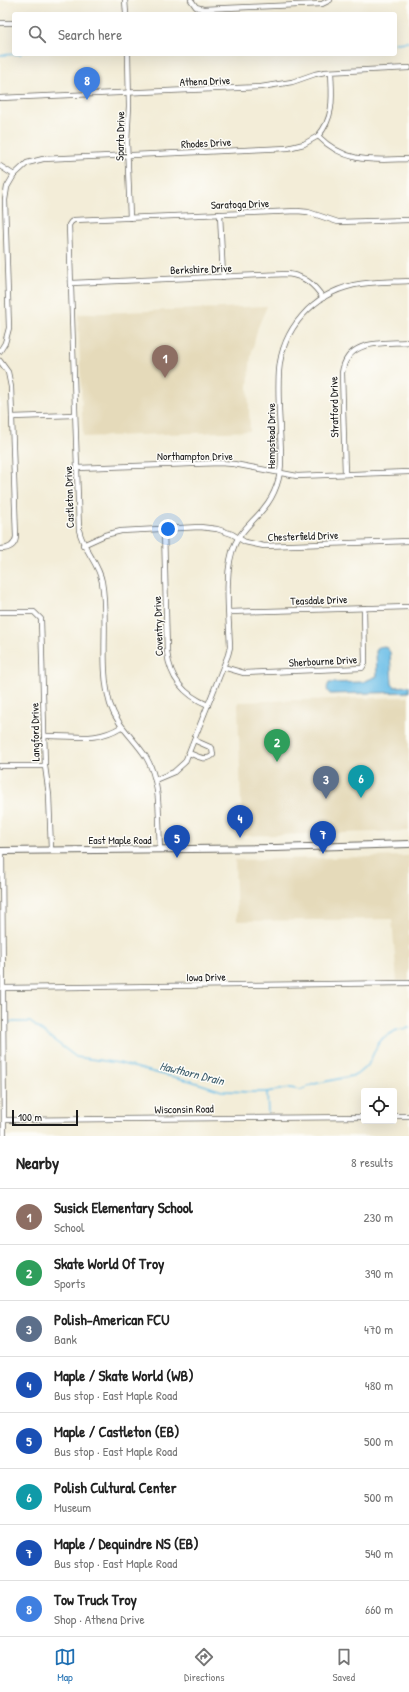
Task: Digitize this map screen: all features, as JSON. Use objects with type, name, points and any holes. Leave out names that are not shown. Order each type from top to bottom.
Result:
[{"type":"main road","name":"East Maple Road","points":[[1,851],[280,848],[409,844]]},
{"type":"street","points":[[125,0],[126,12]]},
{"type":"street","points":[[191,0],[196,7],[209,9],[314,4],[325,3],[330,0]]},
{"type":"street","points":[[0,23],[12,23]]},
{"type":"street","name":"Sparta Drive","points":[[128,56],[129,92],[127,156],[130,218]]},
{"type":"street","name":"Athena Drive","points":[[0,98],[261,87],[292,82],[315,74],[409,68]]},
{"type":"street","points":[[331,72],[331,110],[326,125],[318,136],[337,152],[352,158],[365,160],[409,159]]},
{"type":"street","name":"Rhodes Drive","points":[[14,175],[22,166],[38,160],[288,148],[304,144],[318,136]]},
{"type":"street","points":[[0,166],[14,175],[7,187],[5,200],[9,328],[5,343],[0,352]]},
{"type":"street","name":"Saratoga Drive","points":[[71,222],[74,220],[297,211],[308,212],[338,222],[409,220]]},
{"type":"street","points":[[220,214],[223,277]]},
{"type":"street","name":"Castleton Drive","points":[[71,222],[69,230],[78,525],[84,545],[98,568],[102,582],[106,686],[111,705],[121,727],[146,757],[155,780],[160,849]]},
{"type":"street","name":"Berkshire Drive","points":[[71,283],[292,275],[302,277],[311,283],[323,298]]},
{"type":"street","name":"Hempstead Drive","points":[[155,780],[174,772],[182,766],[189,753],[208,706],[230,647],[229,564],[232,552],[245,527],[270,501],[275,491],[280,474],[279,372],[282,354],[287,339],[297,322],[307,310],[332,292],[354,285],[409,281]]},
{"type":"street","name":"Stratford Drive","points":[[345,474],[342,373],[345,361],[353,352],[365,346],[409,342]]},
{"type":"street","points":[[0,361],[10,379],[16,537],[12,546],[7,549],[0,549]]},
{"type":"street","points":[[12,417],[75,415]]},
{"type":"street","name":"Northampton Drive","points":[[77,468],[220,463],[240,465],[280,474],[297,476],[409,472]]},
{"type":"street","name":"Chesterfield Drive","points":[[84,545],[114,532],[164,528],[209,527],[225,532],[253,545],[264,546],[409,541]]},
{"type":"street","name":"Coventry Drive","points":[[164,528],[167,652],[170,667],[183,690],[194,699],[208,706]]},
{"type":"street","name":"Teasdale Drive","points":[[229,612],[409,607]]},
{"type":"street","name":"Sherbourne Drive","points":[[223,667],[244,673],[362,668],[365,663],[364,608]]},
{"type":"street","name":"Langford Drive","points":[[0,612],[30,612],[37,614],[42,623],[45,766],[49,795],[51,850]]},
{"type":"street","points":[[44,736],[100,736],[112,733],[121,727]]},
{"type":"street","points":[[189,753],[206,759],[209,759],[213,755],[212,748],[194,740]]},
{"type":"street","points":[[0,766],[45,766]]},
{"type":"street","points":[[1,851],[4,1136]]},
{"type":"street","name":"Iowa Drive","points":[[3,988],[409,983]]},
{"type":"street","points":[[397,1116],[409,1116]]},
{"type":"street","name":"Wisconsin Road","points":[[4,1120],[361,1117]]},
{"type":"shaded area","points":[[267,306],[258,327],[251,355],[248,386],[250,431],[83,437],[78,314]]},
{"type":"shaded area","points":[[409,697],[409,831],[242,836],[238,702]]},
{"type":"shaded area","points":[[409,856],[409,981],[397,981],[392,919],[237,921],[235,860]]},
{"type":"water","points":[[385,646],[390,652],[392,684],[394,687],[409,686],[409,692],[329,693],[327,688],[329,683],[363,682],[377,676],[376,651],[378,647]]},
{"type":"waterway","points":[[397,43],[408,42]]},
{"type":"waterway","points":[[0,55],[12,54]]},
{"type":"waterway","name":"Hawthorn Drain","points":[[7,1022],[30,1022],[76,1057],[119,1063],[191,1081],[222,1091],[252,1092],[267,1092],[290,1088],[301,1090],[314,1084],[356,1075],[368,1065],[378,1044],[383,1038],[397,1030],[409,1028]]},
{"type":"waterway","points":[[267,1092],[268,1114]]},
{"type":"place","name":"Tow Truck Troy","points":[[87,100]]},
{"type":"place","name":"Susick Elementary School","points":[[165,378]]},
{"type":"place","name":"Skate World Of Troy","points":[[277,762]]},
{"type":"place","name":"Polish Cultural Center","points":[[361,798]]},
{"type":"place","name":"Polish-American FCU","points":[[326,799]]},
{"type":"place","name":"Maple / Skate World (WB)","points":[[240,838]]},
{"type":"place","name":"Maple / Dequindre NS (EB)","points":[[323,854]]},
{"type":"place","name":"Maple / Castleton (EB)","points":[[177,858]]}]
